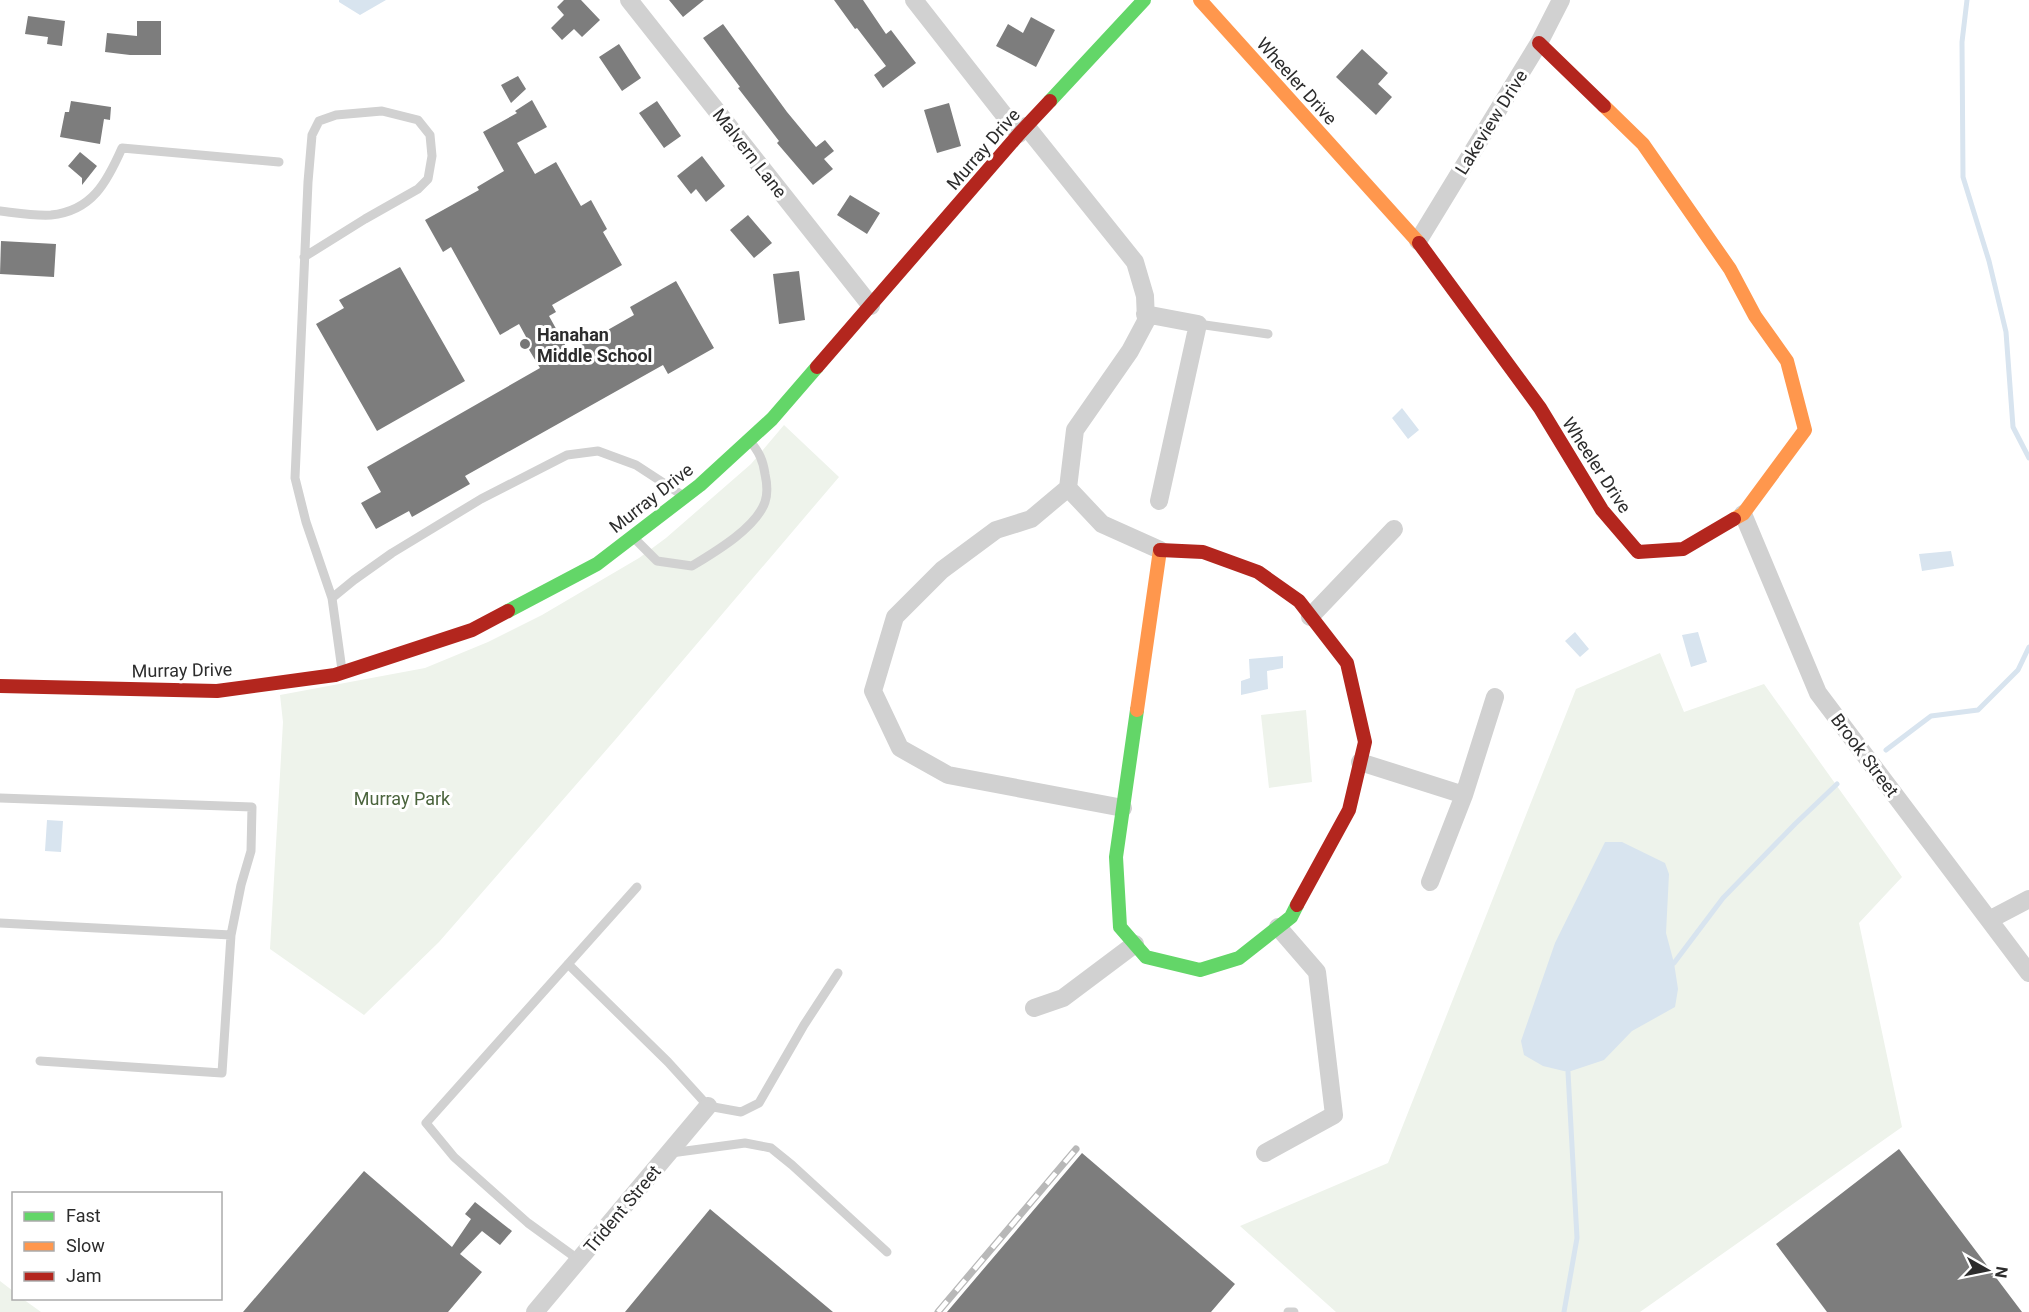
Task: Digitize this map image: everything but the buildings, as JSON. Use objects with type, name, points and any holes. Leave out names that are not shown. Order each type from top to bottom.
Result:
[{"type":"street","name":"Malvern Lane","points":[[629,0],[871,306]]},
{"type":"street","points":[[914,0],[1023,130],[1069,178],[1134,262],[1145,296],[1146,321],[1130,351],[1075,430],[1068,488],[1030,519],[996,530],[951,563],[895,617],[873,692],[900,748],[948,775],[1123,808]]},
{"type":"street","name":"Murray Drive","points":[[0,686],[217,691],[342,672],[472,630],[597,564],[684,497],[750,441],[772,419],[1023,130],[1144,0]]},
{"type":"street","name":"Wheeler Drive","points":[[1200,0],[1418,241],[1540,408],[1602,510],[1638,552],[1683,549],[1743,514],[1805,430],[1787,361],[1755,316],[1730,269],[1643,144],[1539,43]]},
{"type":"street","name":"Lakeview Drive","points":[[1418,241],[1539,43],[1561,0]]},
{"type":"street","points":[[1145,314],[1198,324],[1159,501]]},
{"type":"street","points":[[1068,488],[1102,524],[1160,550],[1203,552],[1258,572],[1299,602],[1347,663],[1365,742],[1348,810],[1291,917],[1239,958],[1200,970],[1146,957],[1120,927],[1116,857],[1160,550]]},
{"type":"street","name":"Brook Street","points":[[1743,514],[1818,693],[2029,973]]},
{"type":"street","points":[[1310,616],[1394,529]]},
{"type":"street","points":[[1430,882],[1464,795],[1495,697]]},
{"type":"street","points":[[1360,762],[1464,795]]},
{"type":"street","points":[[1989,920],[2029,899]]},
{"type":"street","points":[[1265,1153],[1334,1115],[1317,972],[1278,927]]},
{"type":"street","points":[[1034,1008],[1064,998],[1135,944]]},
{"type":"street","name":"Trident Street","points":[[535,1312],[708,1106]]},
{"type":"lane","points":[[304,258],[418,189],[428,179],[432,156],[430,135],[418,120],[382,111],[336,114],[319,121],[312,135],[304,258],[295,478],[306,522],[332,598],[342,672]]},
{"type":"lane","points":[[0,211],[50,215],[70,212],[97,194],[109,177],[122,148],[279,162]]},
{"type":"lane","points":[[1198,324],[1268,334]]},
{"type":"lane","points":[[633,536],[657,561],[692,566],[731,542],[756,517],[765,502],[767,486],[764,466],[760,453],[750,441]]},
{"type":"lane","points":[[332,598],[392,554],[481,500],[567,455],[598,451],[636,465],[684,497]]},
{"type":"lane","points":[[0,798],[252,807],[250,851],[231,936],[222,1073],[40,1061]]},
{"type":"lane","points":[[579,1260],[528,1223],[454,1157],[426,1123],[637,887]]},
{"type":"lane","points":[[0,923],[231,936]]},
{"type":"lane","points":[[568,964],[668,1062],[708,1106],[741,1112],[759,1103],[804,1025],[838,973]]},
{"type":"lane","points":[[669,1154],[745,1143],[771,1148],[887,1252]]},
{"type":"lane","points":[[1288,1312],[1294,1312]]},
{"type":"green space","name":"Murray Park","points":[[784,425],[839,477],[439,942],[364,1015],[270,949],[283,722],[280,695],[425,668],[488,642],[542,615],[639,558],[666,538],[751,464]]},
{"type":"green space","points":[[1660,653],[1684,712],[1764,684],[1902,877],[1859,923],[1902,1127],[1640,1312],[1336,1312],[1240,1226],[1388,1163],[1576,689]]},
{"type":"green space","points":[[1306,710],[1312,782],[1269,788],[1261,715]]},
{"type":"green space","points":[[0,1281],[12,1290],[12,1300],[24,1300],[41,1312],[0,1312]]},
{"type":"shaded area","points":[[339,0],[386,0],[360,15]]},
{"type":"shaded area","points":[[1402,408],[1419,430],[1408,439],[1392,418]]},
{"type":"shaded area","points":[[1951,551],[1954,566],[1922,571],[1919,554]]},
{"type":"shaded area","points":[[1575,632],[1589,649],[1580,657],[1565,641]]},
{"type":"shaded area","points":[[1698,632],[1707,662],[1691,667],[1682,635]]},
{"type":"shaded area","points":[[1283,656],[1283,668],[1267,671],[1268,689],[1241,695],[1241,681],[1250,678],[1249,659]]},
{"type":"shaded area","points":[[47,820],[63,821],[61,852],[45,851]]},
{"type":"shaded area","points":[[1605,842],[1622,842],[1665,863],[1669,874],[1666,933],[1678,989],[1675,1007],[1632,1031],[1604,1060],[1568,1072],[1543,1066],[1524,1055],[1521,1041],[1555,943]]},
{"type":"waterway","points":[[1967,0],[1962,42],[1963,177],[1989,261],[2006,332],[2013,427],[2029,458]]},
{"type":"waterway","points":[[1886,750],[1931,716],[1978,710],[2018,670],[2029,647]]},
{"type":"waterway","points":[[1674,963],[1723,898],[1837,784]]},
{"type":"waterway","points":[[1564,1312],[1577,1238],[1568,1072]]},
{"type":"railway","points":[[938,1312],[1076,1149]]},
{"type":"traffic: fast","points":[[1050,101],[1144,0]]},
{"type":"traffic: fast","points":[[508,611],[597,564],[700,485],[772,419],[817,367]]},
{"type":"traffic: fast","points":[[1137,710],[1116,857],[1120,927],[1146,957],[1200,970],[1239,958],[1291,917],[1297,905]]},
{"type":"traffic: slow","points":[[1200,0],[1419,243]]},
{"type":"traffic: slow","points":[[1604,106],[1643,144],[1730,269],[1755,316],[1787,361],[1805,430],[1743,514],[1734,519]]},
{"type":"traffic: slow","points":[[1137,710],[1160,550]]},
{"type":"traffic: jam","points":[[1539,43],[1604,106]]},
{"type":"traffic: jam","points":[[817,367],[1050,101]]},
{"type":"traffic: jam","points":[[1419,243],[1540,408],[1602,510],[1638,552],[1683,549],[1734,519]]},
{"type":"traffic: jam","points":[[1160,550],[1203,552],[1258,572],[1299,601],[1347,663],[1365,742],[1349,810],[1297,905]]},
{"type":"traffic: jam","points":[[0,686],[217,691],[335,675],[472,630],[508,611]]},
{"type":"place","name":"Hanahan Middle School","points":[[525,344]]}]
